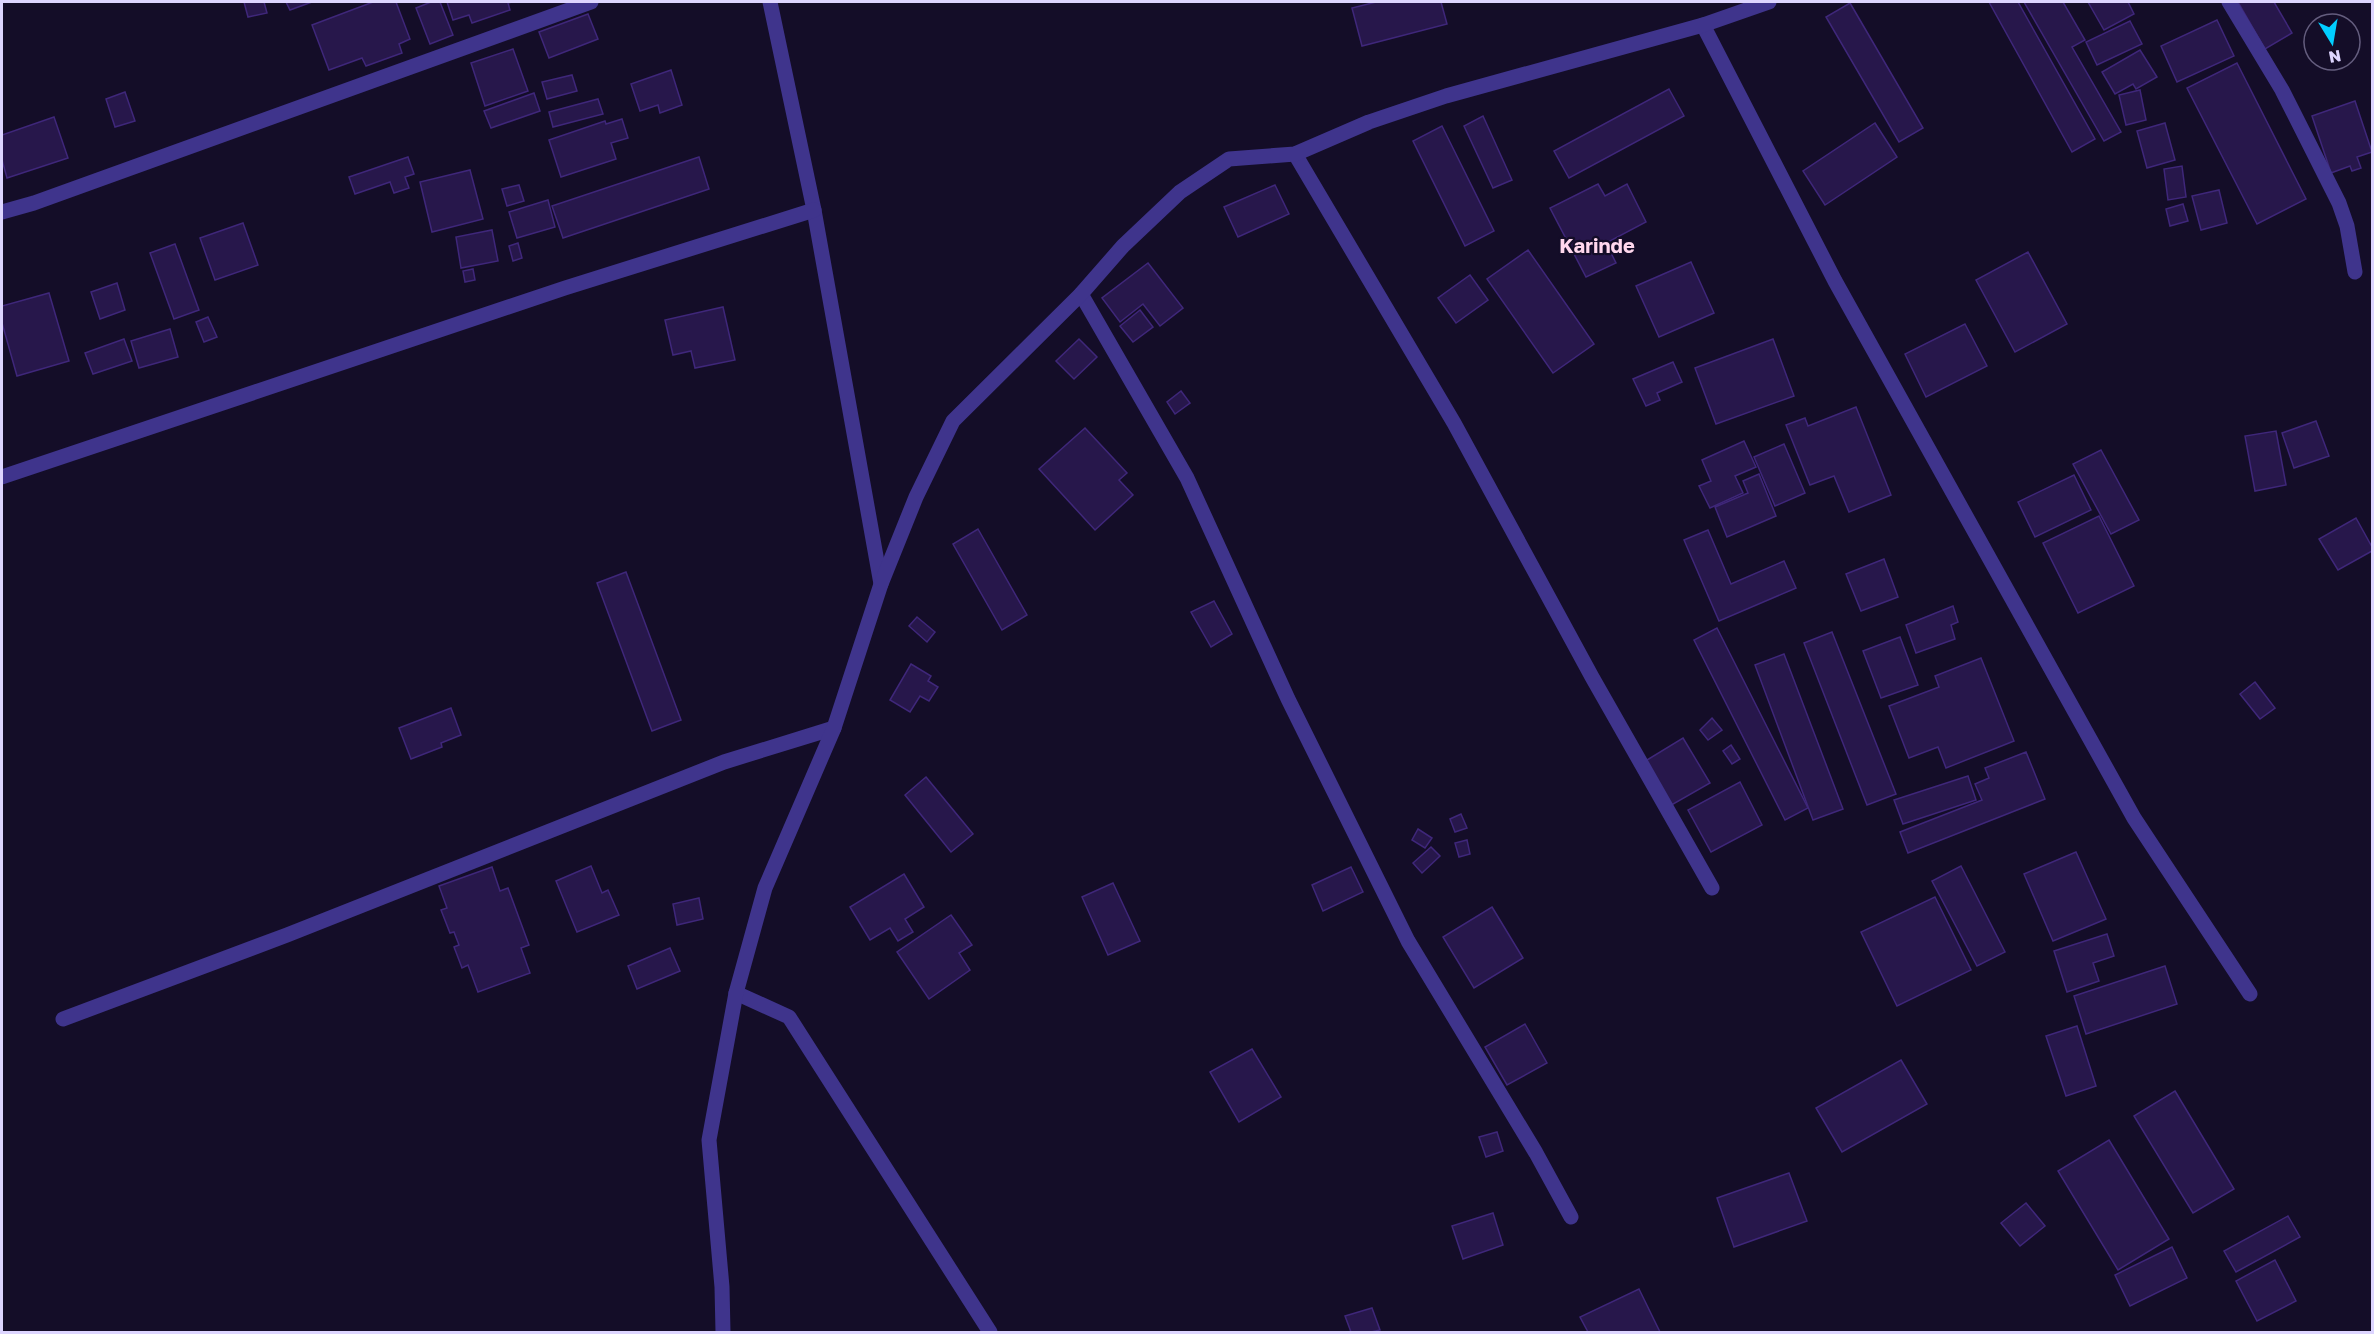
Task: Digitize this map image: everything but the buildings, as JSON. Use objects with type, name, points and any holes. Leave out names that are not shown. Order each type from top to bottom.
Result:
[{"type":"street","points":[[2,212],[34,203],[254,125],[591,2]]},
{"type":"street","points":[[770,2],[814,210],[881,584]]},
{"type":"street","points":[[723,1332],[722,1287],[709,1140],[736,993],[765,888],[834,728],[881,584],[916,497],[953,421],[1081,294],[1123,246],[1180,192],[1229,159],[1295,154],[1369,122],[1446,96],[1703,25],[1769,2]]},
{"type":"street","points":[[2229,2],[2282,90],[2339,203],[2348,226],[2355,272]]},
{"type":"street","points":[[1703,25],[1835,281],[2134,818],[2250,994]]},
{"type":"street","points":[[1295,154],[1454,423],[1592,677],[1712,888]]},
{"type":"street","points":[[2,477],[565,288],[814,210]]},
{"type":"street","points":[[1081,294],[1187,478],[1288,699],[1408,941],[1536,1153],[1571,1217]]},
{"type":"street","points":[[63,1019],[287,935],[724,762],[834,728]]},
{"type":"street","points":[[736,993],[789,1017],[990,1332]]},
{"type":"district","name":"Karinde","points":[[1597,246]]}]
